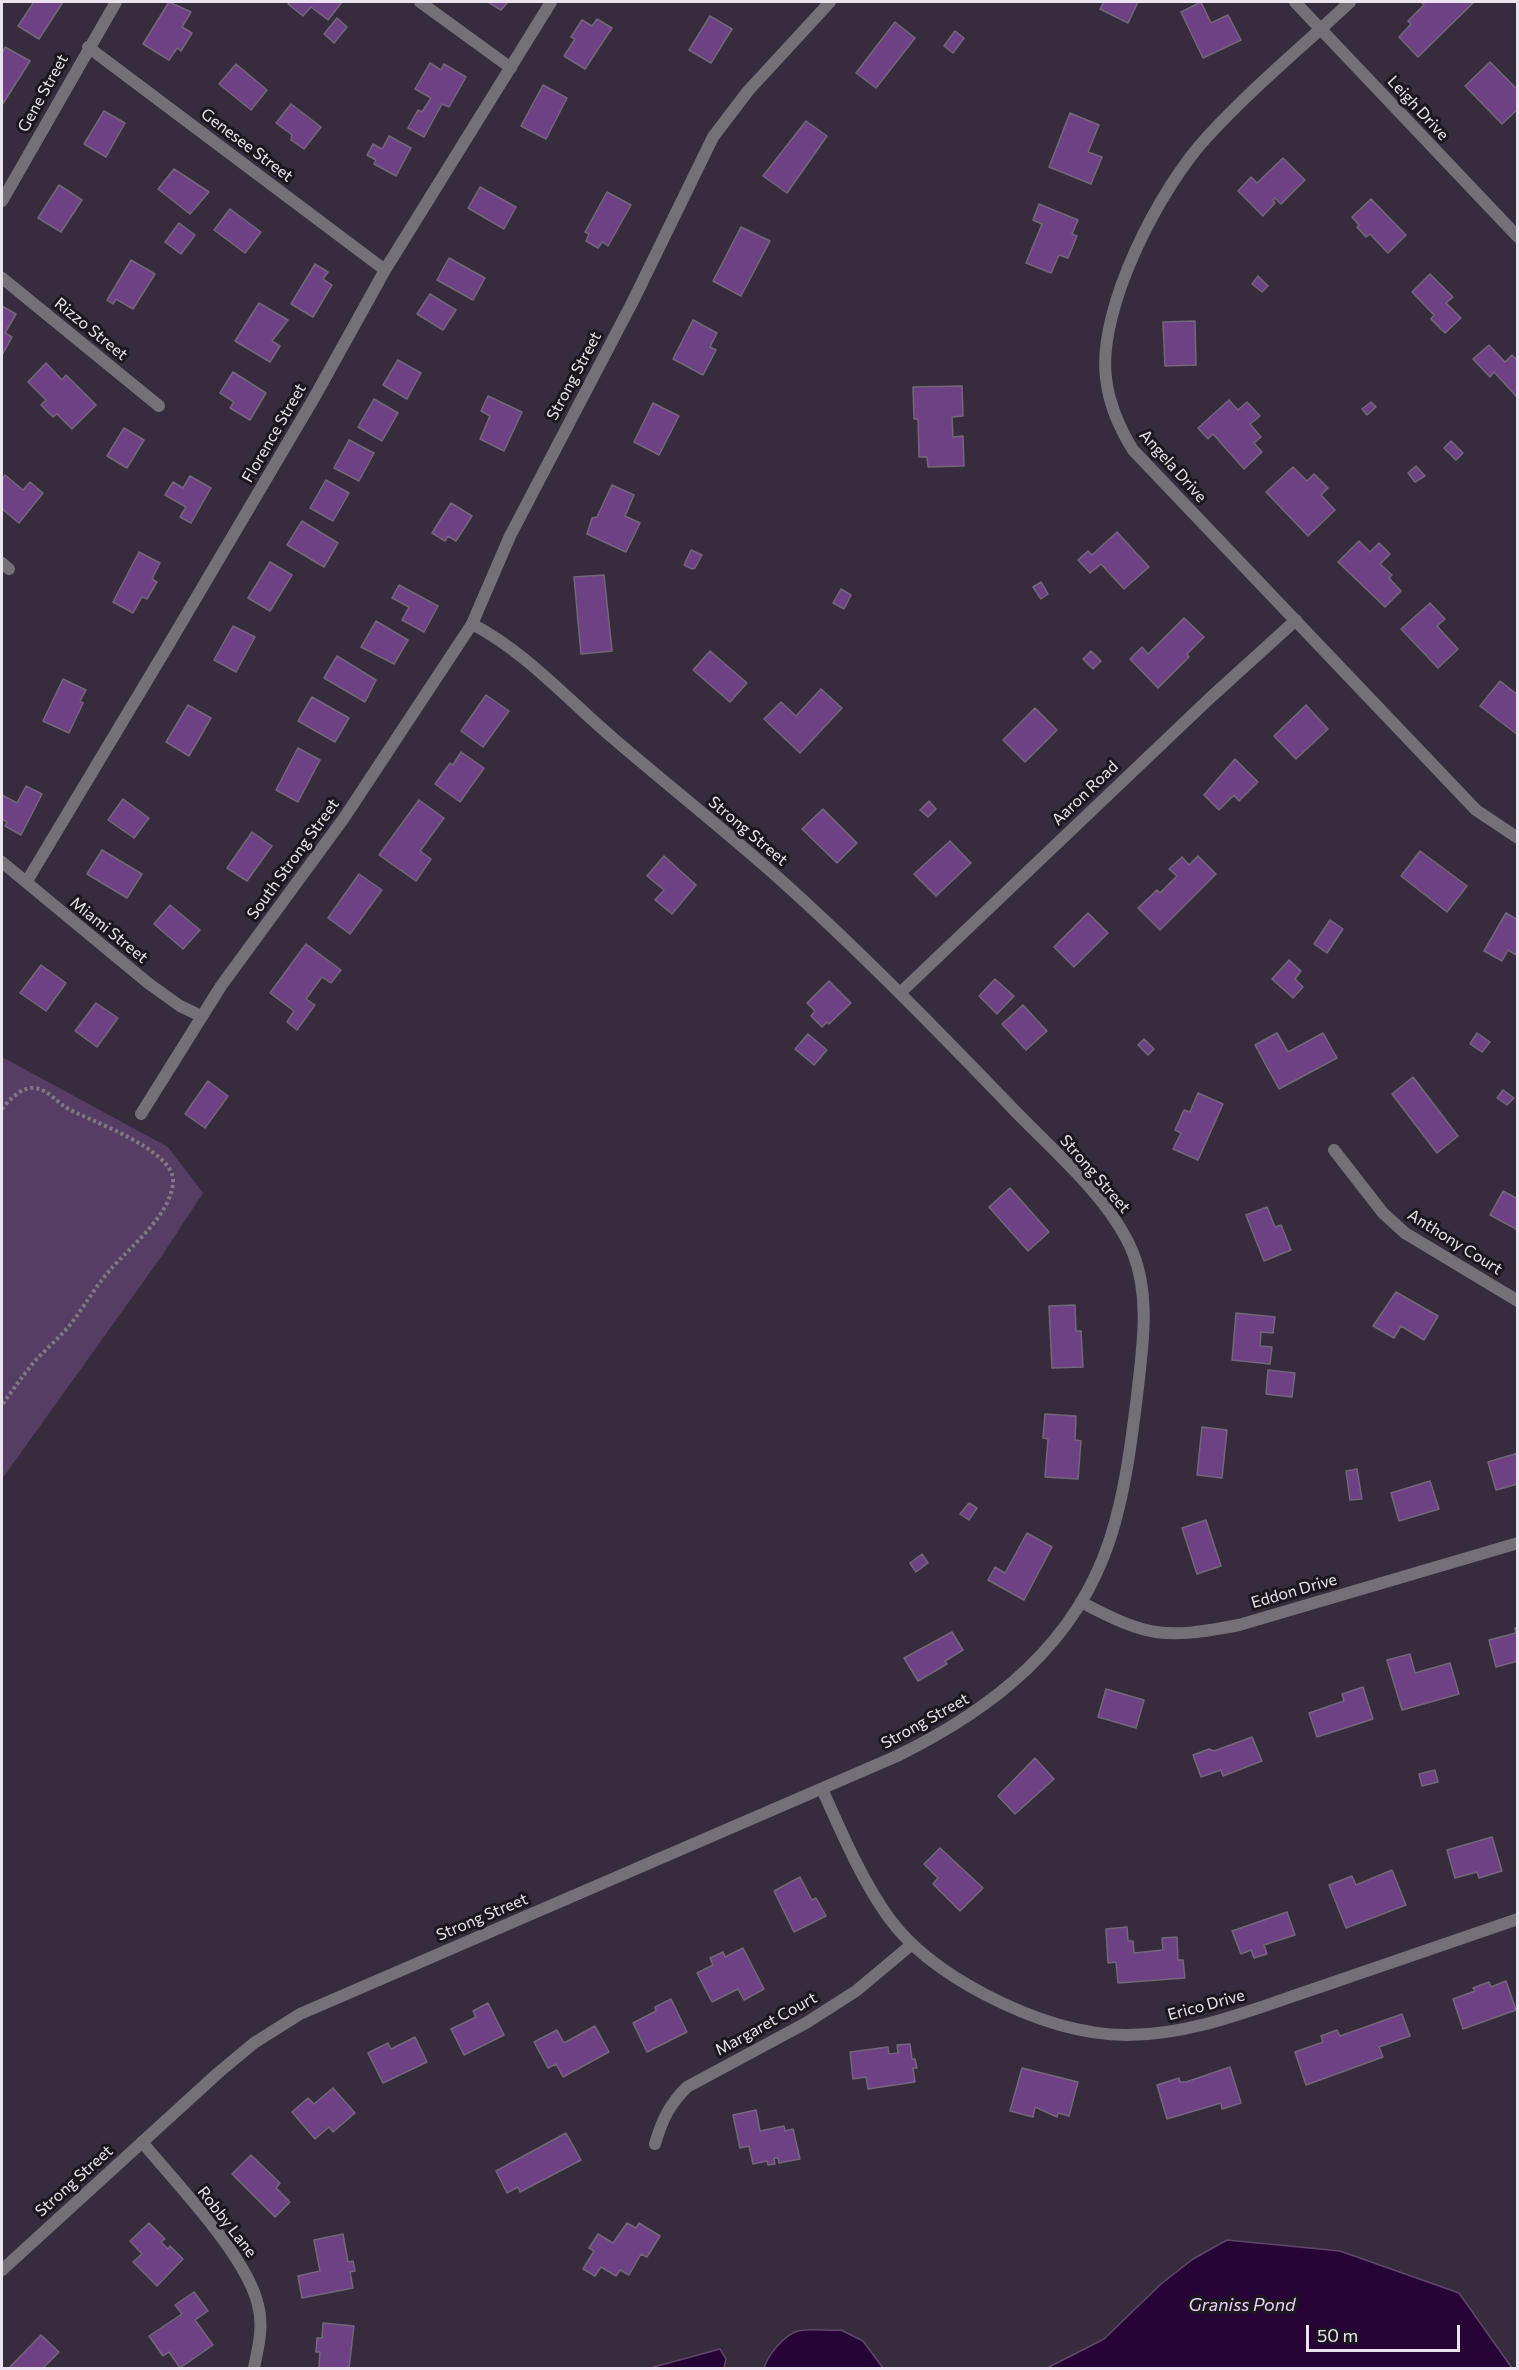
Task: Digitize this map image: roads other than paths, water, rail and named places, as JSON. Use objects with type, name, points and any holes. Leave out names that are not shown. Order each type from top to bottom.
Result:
[{"type":"street","name":"Gene Street","points":[[2,201],[88,47],[116,2]]},
{"type":"street","points":[[420,2],[511,68]]},
{"type":"street","name":"Florence Street","points":[[27,881],[279,458],[385,270],[551,2]]},
{"type":"street","name":"Strong Street","points":[[2,2270],[254,2043],[300,2014],[822,1789],[926,1742],[980,1710],[1005,1691],[1038,1659],[1081,1602],[1111,1537],[1126,1470],[1143,1336],[1144,1299],[1140,1275],[1126,1238],[1097,1198],[900,993],[751,854],[591,720],[500,639],[472,624],[510,536],[633,301],[713,137],[748,90],[830,2]]},
{"type":"street","name":"Leigh Drive","points":[[1294,2],[1518,237]]},
{"type":"street","name":"Angela Drive","points":[[1350,2],[1208,135],[1183,165],[1163,196],[1125,276],[1113,311],[1106,348],[1106,377],[1110,403],[1119,427],[1133,450],[1476,810],[1518,838]]},
{"type":"street","name":"Genesee Street","points":[[88,47],[385,270]]},
{"type":"street","name":"Rizzo Street","points":[[2,278],[159,406]]},
{"type":"street","name":"Aaron Road","points":[[900,993],[1210,698],[1296,620]]},
{"type":"street","name":"South Strong Street","points":[[141,1114],[201,1016],[344,818],[472,624]]},
{"type":"street","name":"Miami Street","points":[[2,862],[148,983],[180,1006],[201,1016]]},
{"type":"street","name":"Anthony Court","points":[[1334,1150],[1383,1213],[1405,1233],[1518,1301]]},
{"type":"street","name":"Eddon Drive","points":[[1081,1602],[1139,1630],[1165,1635],[1194,1633],[1239,1625],[1518,1543]]},
{"type":"street","name":"Erico Drive","points":[[822,1789],[867,1883],[889,1918],[911,1945],[959,1981],[1019,2013],[1063,2027],[1125,2035],[1161,2034],[1222,2020],[1518,1919]]},
{"type":"street","name":"Margaret Court","points":[[655,2144],[666,2111],[687,2087],[816,2016],[856,1991],[911,1945]]},
{"type":"street","name":"Robby Lane","points":[[142,2142],[231,2250],[249,2280],[261,2321],[254,2368]]},
{"type":"water","name":"Graniss Pond","points":[[1227,2240],[1340,2251],[1459,2293],[1512,2368],[1047,2368],[1104,2339],[1161,2284],[1193,2259]]},
{"type":"water","points":[[808,2330],[841,2330],[863,2341],[883,2368],[764,2368],[777,2346],[793,2333]]},
{"type":"water","points":[[720,2349],[726,2359],[724,2368],[650,2368]]}]
